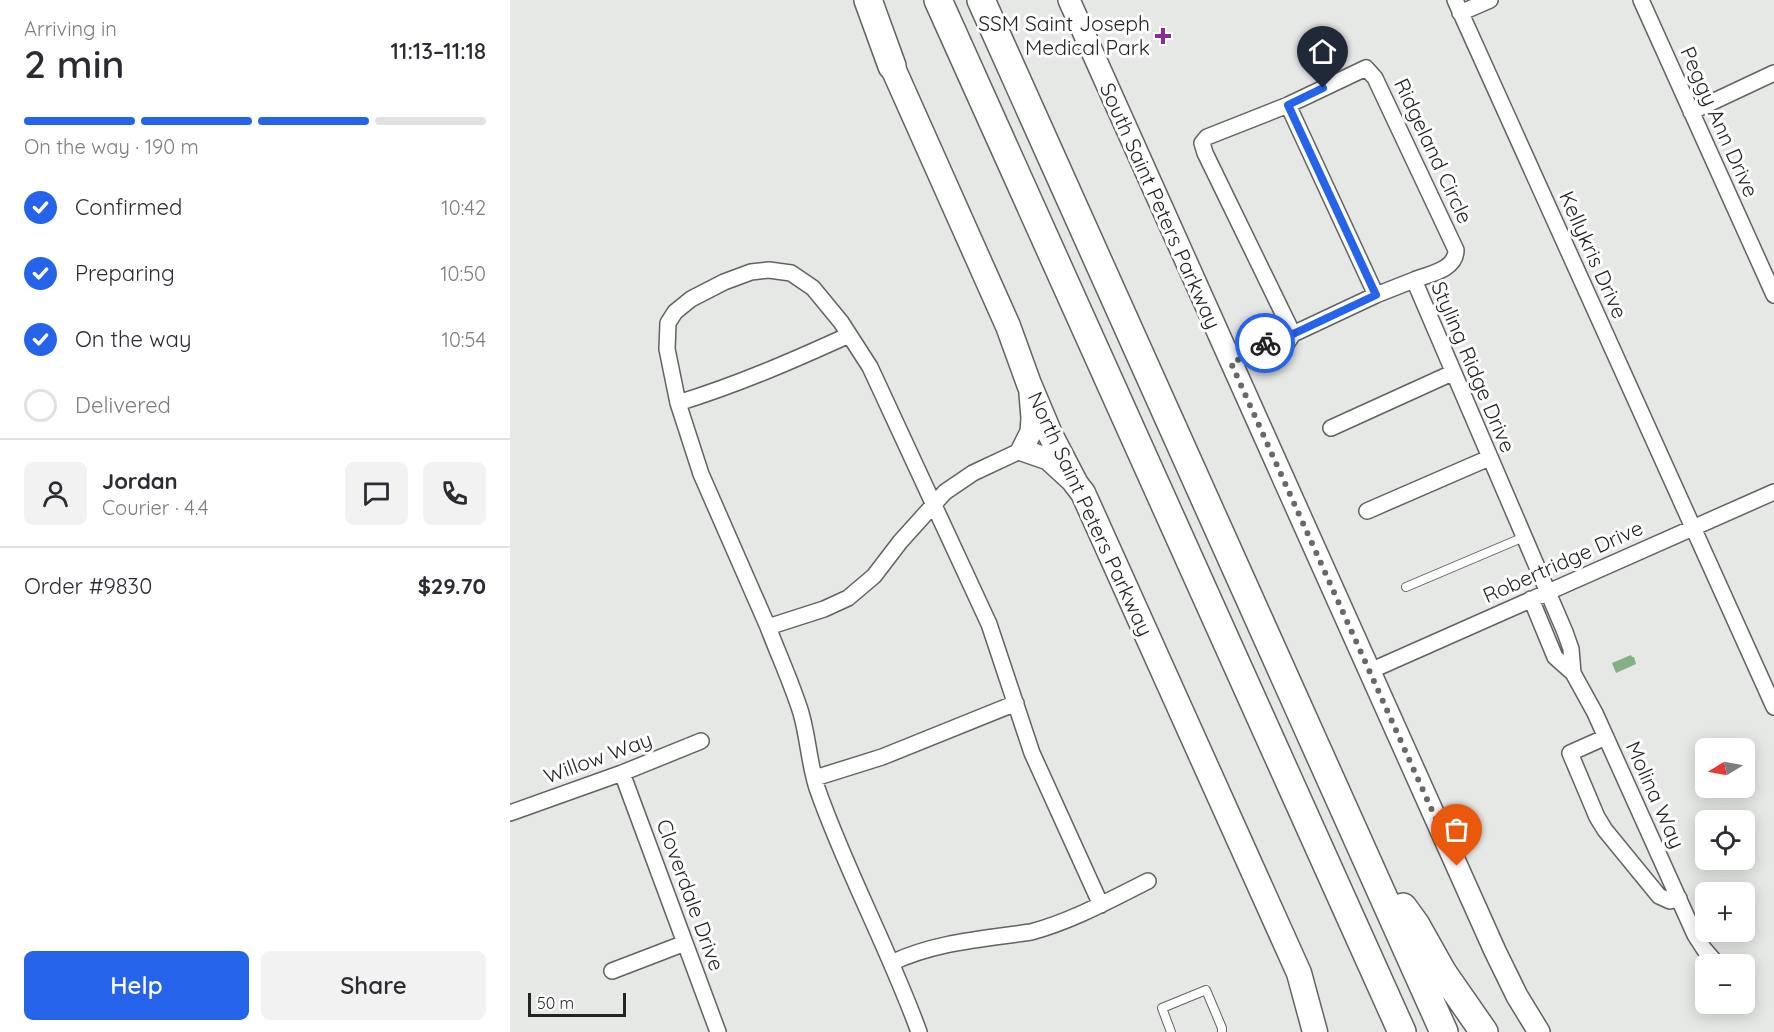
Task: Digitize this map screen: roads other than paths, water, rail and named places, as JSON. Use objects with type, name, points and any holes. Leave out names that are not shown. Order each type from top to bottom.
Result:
[{"type":"highway","points":[[868,0],[892,66]]},
{"type":"highway","points":[[938,0],[1402,1032]]},
{"type":"highway","points":[[981,0],[1444,1032]]},
{"type":"highway","points":[[999,0],[1028,106]]},
{"type":"highway","points":[[1361,848],[1416,926],[1443,973],[1484,1032]]},
{"type":"main road","name":"North Saint Peters Parkway","points":[[856,0],[892,66],[1008,326],[1050,434],[1083,493],[1283,936],[1299,973],[1315,1032]]},
{"type":"main road","name":"South Saint Peters Parkway","points":[[1069,0],[1495,951],[1517,996],[1539,1032]]},
{"type":"main road","points":[[1029,384],[1031,432],[1022,450],[1048,459],[1076,484]]},
{"type":"main road","points":[[1306,1032],[1307,1003]]},
{"type":"street","points":[[1458,7],[1490,0]]},
{"type":"street","name":"Peggy Ann Drive","points":[[1641,0],[1691,112],[1768,266],[1774,295]]},
{"type":"street","name":"Kellykris Drive","points":[[1458,7],[1773,701]]},
{"type":"street","name":"Ridgeland Circle","points":[[1293,334],[1202,143],[1207,137],[1288,105],[1366,68],[1372,73],[1456,250],[1456,257],[1452,263],[1414,280]]},
{"type":"street","points":[[1691,112],[1774,74]]},
{"type":"street","points":[[1288,105],[1376,295]]},
{"type":"street","points":[[920,1032],[838,843],[810,764],[801,713],[768,627],[701,474],[678,403],[667,349],[668,323],[675,312],[691,299],[724,282],[751,272],[769,270],[791,273],[813,288],[849,334],[870,367],[990,624],[1032,753],[1101,905]]},
{"type":"street","name":"Styling Ridge Drive","points":[[1231,363],[1258,351],[1263,344],[1283,333],[1293,334],[1414,280],[1547,592]]},
{"type":"street","points":[[678,403],[770,371],[849,334]]},
{"type":"street","points":[[1330,429],[1452,373]]},
{"type":"street","points":[[768,627],[824,609],[848,598],[874,576],[900,542],[945,492],[973,473],[1022,450]]},
{"type":"street","points":[[1367,511],[1489,458]]},
{"type":"street","name":"Robertridge Drive","points":[[1370,671],[1774,492]]},
{"type":"street","name":"Molina Way","points":[[1547,592],[1572,650],[1573,673]]},
{"type":"street","name":"Molina Way","points":[[1531,599],[1555,657],[1573,673],[1606,737],[1695,935],[1708,954]]},
{"type":"street","points":[[814,778],[882,757],[1016,703]]},
{"type":"street","points":[[1606,737],[1570,753],[1597,817],[1659,896],[1670,901],[1679,898]]},
{"type":"street","name":"Willow Way","points":[[510,813],[622,773],[700,741]]},
{"type":"street","name":"Cloverdale Drive","points":[[622,773],[718,1032]]},
{"type":"street","points":[[891,963],[933,947],[1046,928],[1101,905],[1148,880]]},
{"type":"street","points":[[612,971],[685,943]]},
{"type":"lane","points":[[1406,587],[1524,537]]},
{"type":"lane","points":[[1171,1032],[1162,1008],[1206,990],[1222,1032]]},
{"type":"place","name":"SSM Saint Joseph Medical Park","points":[[1163,36]]}]
